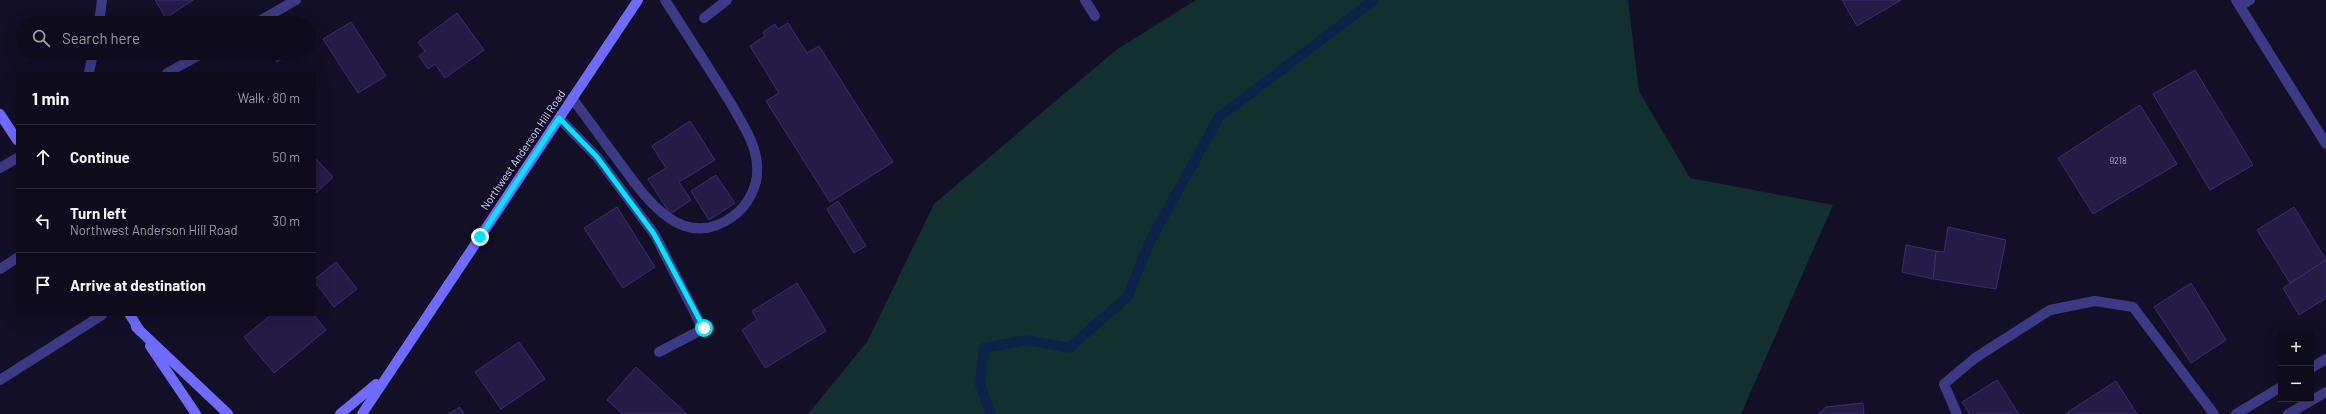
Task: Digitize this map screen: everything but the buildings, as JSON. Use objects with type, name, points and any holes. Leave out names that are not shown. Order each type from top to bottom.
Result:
[{"type":"main road","name":"Northwest Anderson Hill Road","points":[[362,414],[638,0]]},
{"type":"main road","points":[[0,114],[16,138]]},
{"type":"main road","points":[[130,316],[136,327],[196,414]]},
{"type":"main road","points":[[136,327],[228,414]]},
{"type":"main road","points":[[340,414],[364,396],[389,372]]},
{"type":"street","points":[[100,16],[102,0]]},
{"type":"street","points":[[268,16],[296,0]]},
{"type":"street","points":[[572,98],[639,189],[658,211],[677,223],[704,230],[720,225],[740,211],[753,192],[757,165],[750,137],[718,81],[665,0]]},
{"type":"street","points":[[704,18],[727,0]]},
{"type":"street","points":[[1085,0],[1095,16]]},
{"type":"street","points":[[2250,0],[2238,3],[2326,144]]},
{"type":"street","points":[[89,72],[92,60]]},
{"type":"street","points":[[169,72],[190,60]]},
{"type":"street","points":[[559,118],[597,157],[654,234],[704,328],[659,352]]},
{"type":"street","points":[[0,168],[16,159]]},
{"type":"street","points":[[0,269],[16,259]]},
{"type":"street","points":[[1956,414],[1944,384],[1975,358],[2050,310],[2095,301],[2133,307],[2214,414]]},
{"type":"street","points":[[0,380],[100,316]]},
{"type":"street","points":[[2314,366],[2326,359]]},
{"type":"street","points":[[2236,414],[2278,388]]},
{"type":"street","points":[[2288,414],[2326,392]]},
{"type":"green space","points":[[1196,0],[1628,0],[1639,91],[1690,178],[1833,205],[1741,414],[808,414],[867,342],[934,204],[1116,50]]},
{"type":"waterway","points":[[991,414],[980,384],[984,348],[1027,340],[1069,348],[1127,297],[1150,241],[1219,117],[1374,0]]},
{"type":"route","points":[[480,237],[559,118],[597,157],[654,234],[704,328]]}]
